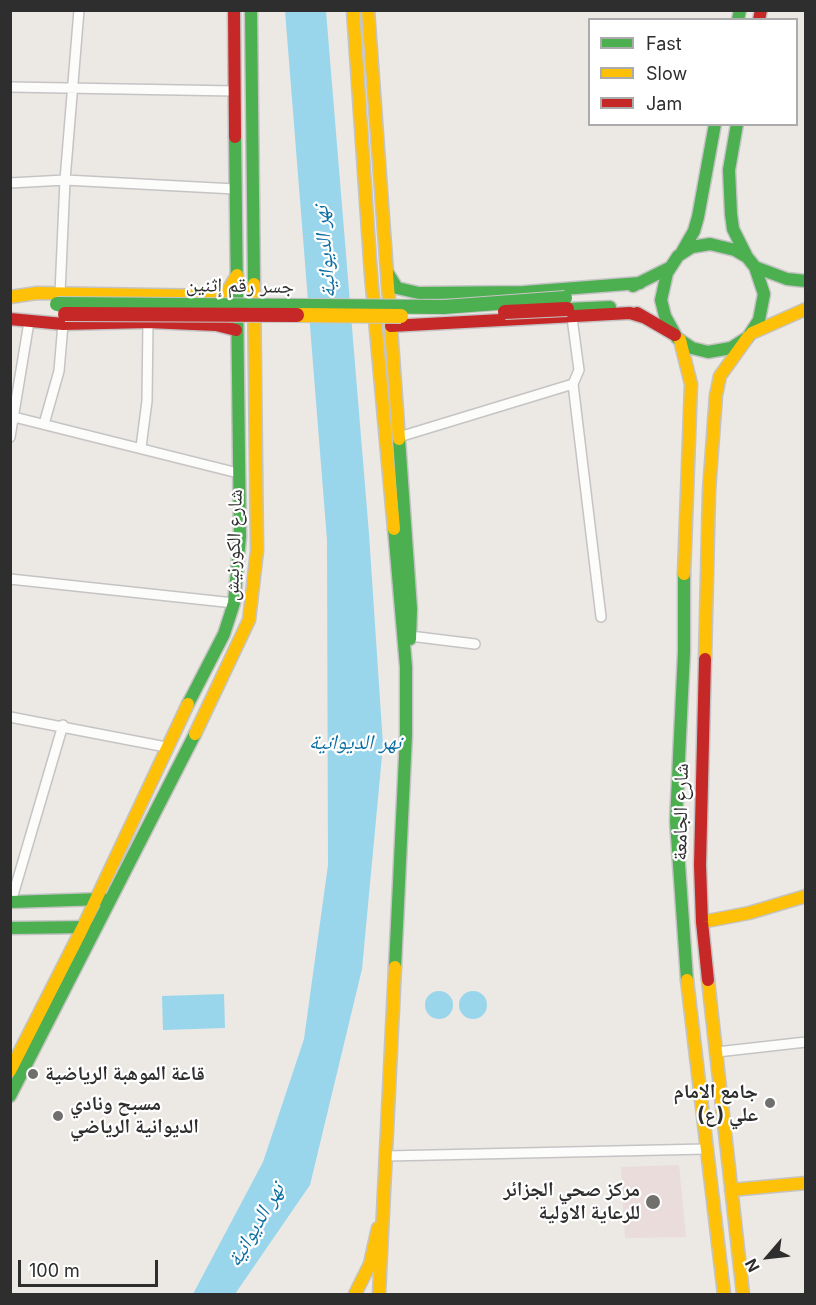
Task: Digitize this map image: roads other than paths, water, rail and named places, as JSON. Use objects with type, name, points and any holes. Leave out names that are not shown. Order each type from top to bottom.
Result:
[{"type":"main road","name":"شارع الكورنيش","points":[[10,1071],[97,899],[149,782],[229,622],[234,603],[239,558],[234,10]]},
{"type":"main road","name":"شارع الكورنيش","points":[[10,1096],[168,790],[246,631],[254,596],[256,562],[251,10]]},
{"type":"main road","points":[[354,10],[375,326],[406,667],[406,735],[379,1294]]},
{"type":"main road","points":[[368,10],[411,609],[406,667]]},
{"type":"main road","points":[[234,27],[251,29]]},
{"type":"main road","points":[[568,308],[621,292],[669,268],[681,253],[696,224],[716,126]]},
{"type":"main road","points":[[737,126],[729,170],[733,229],[751,262],[764,294],[761,314],[750,335]]},
{"type":"main road","points":[[681,253],[692,247],[710,244],[735,250],[751,262],[787,279],[806,281]]},
{"type":"main road","points":[[669,268],[661,300],[678,338]]},
{"type":"main road","points":[[371,275],[387,272]]},
{"type":"main road","points":[[387,272],[397,288],[419,293],[524,292],[640,283]]},
{"type":"main road","points":[[10,317],[61,309],[214,296],[227,292],[237,275]]},
{"type":"main road","points":[[10,298],[61,309],[148,322],[221,325],[236,330]]},
{"type":"main road","points":[[375,326],[608,306],[633,311],[692,348],[715,352],[731,348],[779,319],[806,309]]},
{"type":"main road","name":"جسر رقم إثنين","points":[[61,309],[362,317],[568,308]]},
{"type":"main road","points":[[10,317],[30,322],[61,309]]},
{"type":"main road","name":"شارع الجامعة","points":[[743,1294],[702,922],[700,865],[709,491],[716,395],[720,376],[728,362],[750,335]]},
{"type":"main road","name":"شارع الجامعة","points":[[678,338],[689,368],[691,394],[684,534],[684,652],[676,821],[677,864],[685,965],[724,1294]]},
{"type":"main road","points":[[239,558],[256,562]]},
{"type":"main road","points":[[229,622],[246,631]]},
{"type":"main road","points":[[149,782],[168,790]]},
{"type":"main road","points":[[677,864],[700,865]]},
{"type":"main road","points":[[702,922],[749,913],[806,896]]},
{"type":"main road","points":[[11,902],[113,898]]},
{"type":"main road","points":[[10,928],[98,926]]},
{"type":"main road","points":[[685,965],[707,965]]},
{"type":"main road","points":[[731,1190],[806,1183]]},
{"type":"main road","points":[[355,1294],[370,1264],[385,1198]]},
{"type":"street","points":[[44,424],[59,371],[65,180],[79,10]]},
{"type":"street","points":[[10,87],[72,86],[235,91]]},
{"type":"street","points":[[10,183],[65,180],[235,189]]},
{"type":"street","points":[[568,308],[579,370],[573,384],[601,617]]},
{"type":"street","points":[[10,437],[30,322]]},
{"type":"street","points":[[141,447],[147,401],[148,322]]},
{"type":"street","points":[[399,437],[573,384]]},
{"type":"street","points":[[13,416],[238,473]]},
{"type":"street","points":[[10,579],[234,603]]},
{"type":"street","points":[[410,636],[475,644]]},
{"type":"street","points":[[10,717],[63,725],[166,747]]},
{"type":"street","points":[[11,902],[63,725]]},
{"type":"street","points":[[717,1052],[806,1042]]},
{"type":"street","points":[[387,1156],[706,1149]]},
{"type":"water","name":"نهر الديوانية","points":[[285,11],[326,11],[369,534],[383,745],[362,969],[310,1185],[235,1294],[193,1294],[263,1162],[304,1039],[328,865],[327,540]]},
{"type":"water","points":[[439,991],[449,995],[453,1005],[449,1015],[439,1019],[429,1015],[425,1005],[429,995]]},
{"type":"water","points":[[473,991],[483,995],[487,1005],[483,1015],[473,1019],[463,1015],[459,1005],[463,995]]},
{"type":"water","points":[[224,994],[225,1028],[163,1030],[162,996]]},
{"type":"place","name":"قاعة الموهبة الرياضية","points":[[33,1074]]},
{"type":"place","name":"جامع الامام علي (ع)","points":[[770,1103]]},
{"type":"place","name":"مسبح ونادي الديوانية الرياضي","points":[[58,1116]]},
{"type":"place","name":"مركز صحي الجزائر للرعاية الاولية","points":[[653,1202]]}]
